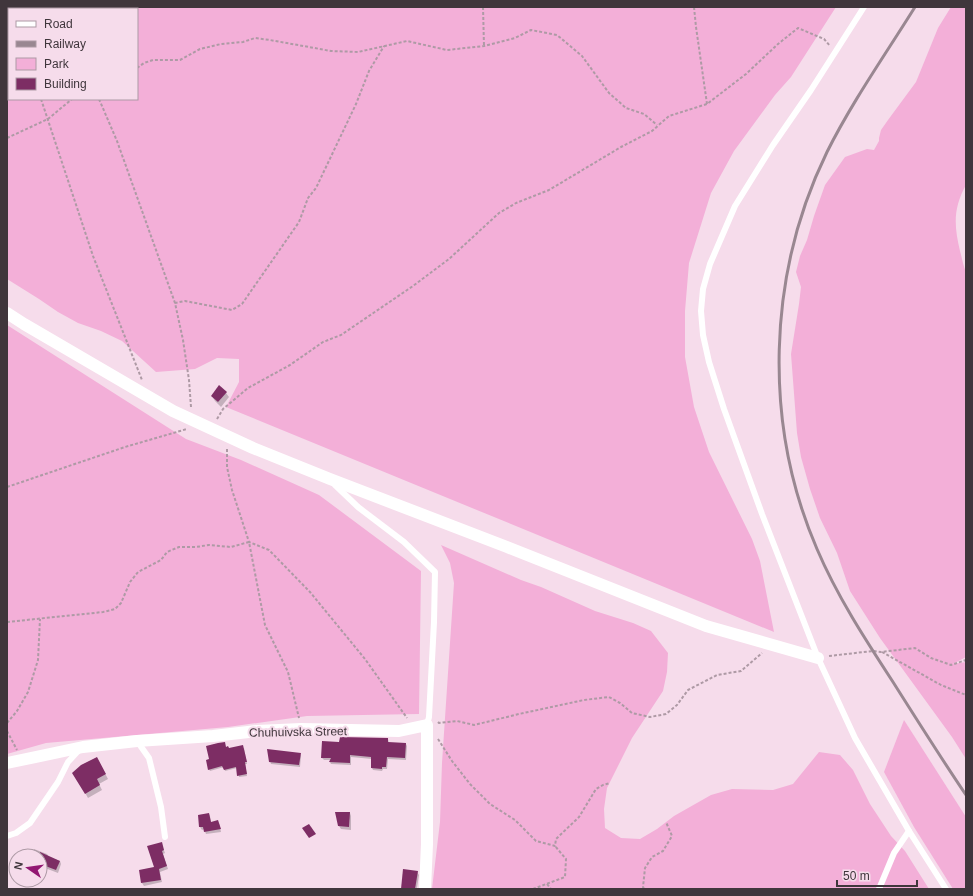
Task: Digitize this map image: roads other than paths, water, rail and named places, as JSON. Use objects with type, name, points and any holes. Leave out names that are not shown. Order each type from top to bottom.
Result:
[{"type":"street","points":[[7,313],[173,411],[253,448],[706,626],[818,658]]},
{"type":"street","points":[[425,889],[428,721]]},
{"type":"street","name":"Chuhuivska Street","points":[[7,763],[83,746],[213,736],[257,731],[301,729],[399,731],[428,721]]},
{"type":"lane","points":[[864,7],[811,90],[773,145],[735,206],[710,264],[703,289],[701,311],[703,335],[708,362],[724,409],[762,514],[818,658],[855,738],[909,831],[946,889]]},
{"type":"lane","points":[[330,479],[358,507],[404,542],[435,572],[434,622],[428,721]]},
{"type":"lane","points":[[137,741],[148,758],[161,807],[165,837]]},
{"type":"lane","points":[[7,836],[16,833],[30,823],[58,782],[68,762],[83,746]]},
{"type":"lane","points":[[879,889],[894,853],[909,831]]},
{"type":"railway","points":[[915,7],[837,133],[827,152],[807,199],[793,248],[783,299],[779,350],[781,401],[787,452],[799,501],[817,549],[833,584],[862,633],[966,795]]}]
